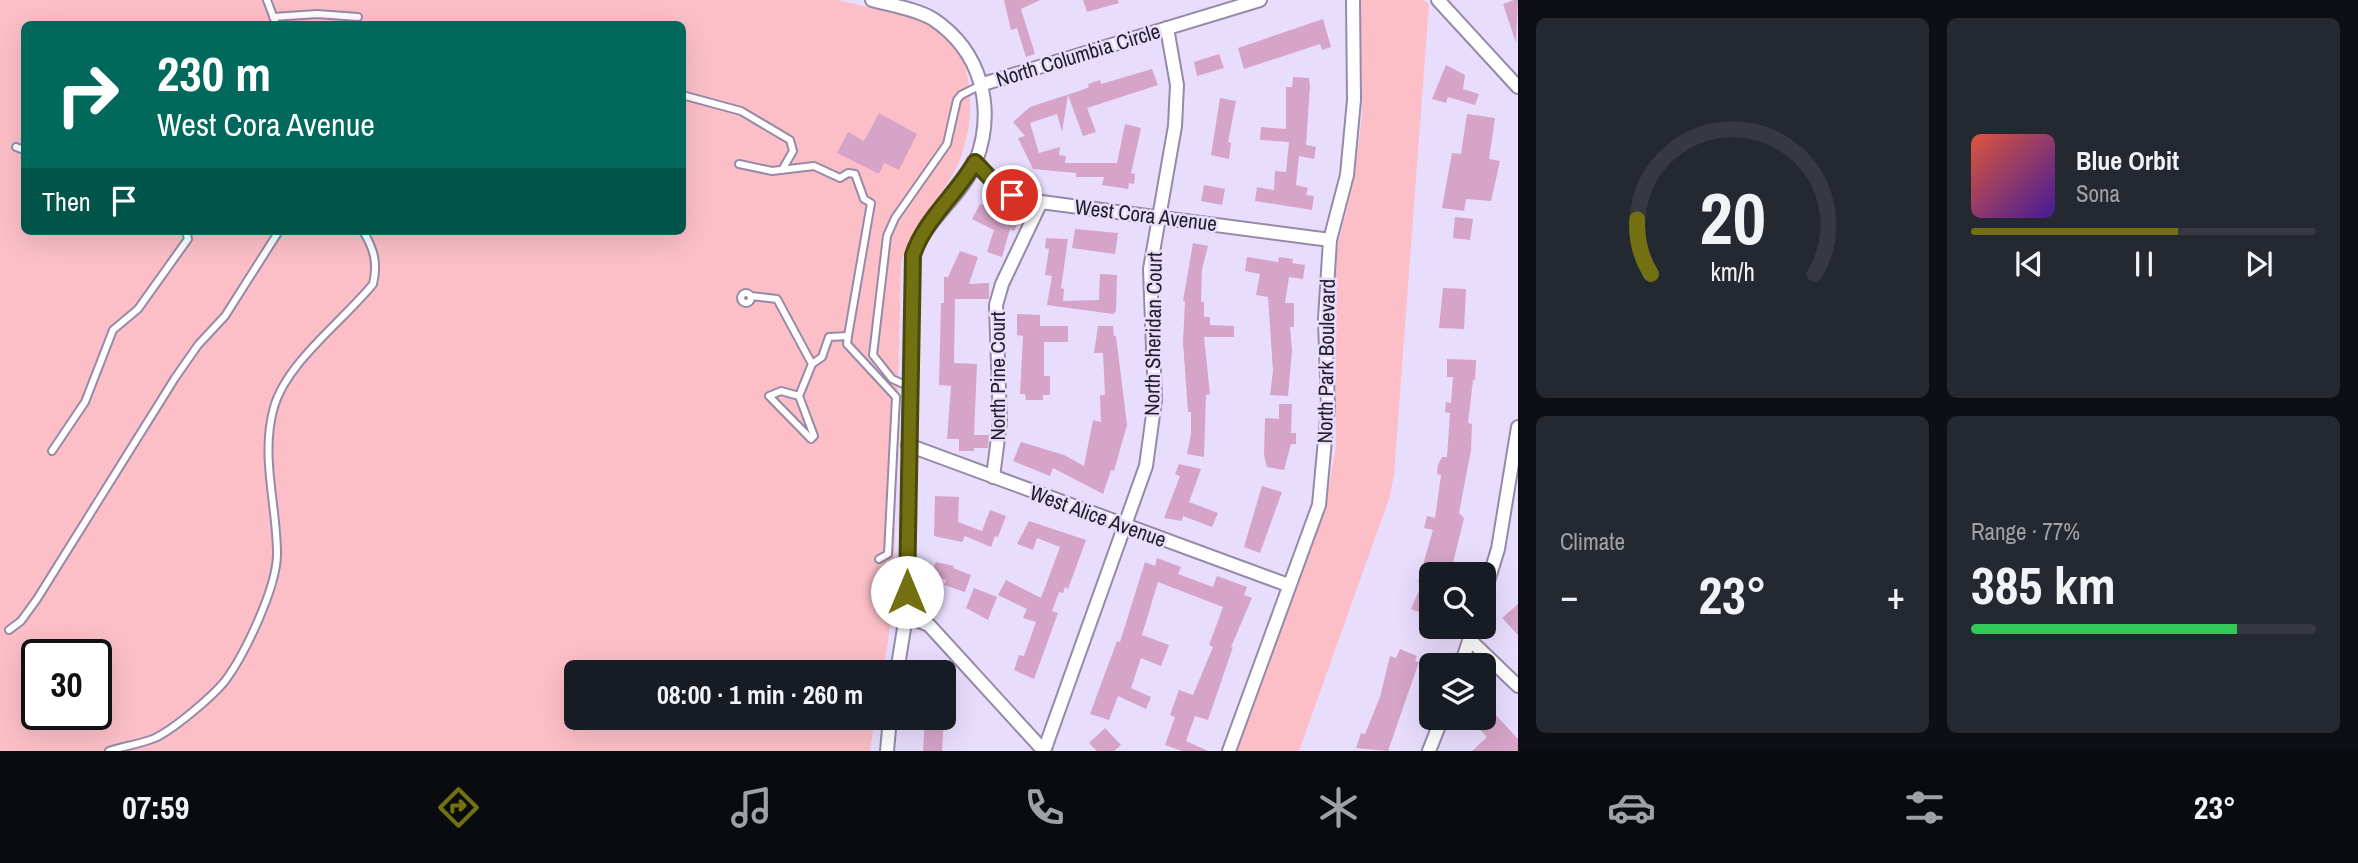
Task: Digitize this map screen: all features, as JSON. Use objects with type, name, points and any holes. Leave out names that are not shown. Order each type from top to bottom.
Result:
[{"type":"street","points":[[872,0],[931,18],[964,45],[983,85]]},
{"type":"street","name":"North Columbia Circle","points":[[899,660],[906,616],[908,386],[913,255],[920,235],[964,182],[975,162],[982,125],[983,85],[1260,0]]},
{"type":"street","name":"North Park Boulevard","points":[[1229,751],[1318,505],[1328,407],[1325,319],[1330,240],[1348,163],[1354,100],[1353,0]]},
{"type":"street","points":[[1438,0],[1517,84]]},
{"type":"street","name":"North Sheridan Court","points":[[1044,751],[1146,466],[1156,400],[1150,269],[1157,215],[1175,125],[1177,85],[1167,28]]},
{"type":"street","name":"West Cora Avenue","points":[[975,162],[992,180],[1012,195],[1041,202],[1157,215],[1330,240]]},
{"type":"street","name":"North Pine Court","points":[[993,477],[1000,422],[996,305],[1002,284],[1041,202]]},
{"type":"street","points":[[1494,562],[1518,427]]},
{"type":"street","name":"West Alice Avenue","points":[[908,445],[1288,585]]},
{"type":"street","points":[[906,616],[929,625],[1044,751]]},
{"type":"street","points":[[1465,653],[1470,640],[1518,686]]},
{"type":"street","points":[[887,751],[889,730]]},
{"type":"street","points":[[1429,751],[1437,730]]},
{"type":"lane","points":[[267,0],[275,21],[317,14],[358,17]]},
{"type":"lane","points":[[908,386],[892,379],[873,355],[887,236],[895,218],[947,144],[957,100],[966,92],[983,85]]},
{"type":"lane","points":[[686,96],[741,111],[790,140],[793,151],[782,170]]},
{"type":"lane","points":[[16,147],[21,149]]},
{"type":"lane","points":[[739,164],[772,171],[814,166],[840,178],[848,173],[855,174],[864,198],[871,204],[847,344],[896,397],[888,554],[879,559]]},
{"type":"lane","points":[[52,451],[85,402],[113,330],[145,301],[188,239],[187,235]]},
{"type":"lane","points":[[9,630],[21,621],[37,599],[175,378],[198,345],[225,316],[276,235]]},
{"type":"lane","points":[[109,751],[155,737],[178,722],[224,682],[244,647],[268,594],[277,558],[268,440],[274,407],[283,383],[373,284],[376,271],[374,250],[365,235]]},
{"type":"lane","points":[[751,296],[776,299],[812,364]]},
{"type":"lane","points":[[799,396],[781,391],[769,396],[811,439],[814,436],[799,396],[812,364],[822,357],[829,337],[848,336]]},
{"type":"shaded area","points":[[0,0],[838,0],[918,20],[940,31],[954,44],[963,60],[968,80],[969,122],[959,162],[910,238],[901,264],[893,609],[885,660],[564,660],[564,730],[873,730],[870,751],[0,751]]},
{"type":"shaded area","points":[[1360,0],[1423,0],[1429,4],[1394,474],[1390,496],[1299,751],[1237,751],[1325,506],[1336,447],[1335,280],[1337,248],[1354,180],[1362,115]]},
{"type":"building","points":[[1004,0],[1040,0],[1021,9],[1035,54],[1026,57],[1017,28],[1011,30]]},
{"type":"building","points":[[1083,0],[1118,0],[1119,3],[1087,12]]},
{"type":"building","points":[[1518,0],[1516,43],[1503,4]]},
{"type":"building","points":[[1323,19],[1331,47],[1322,50],[1320,44],[1244,69],[1238,48]]},
{"type":"building","points":[[1219,54],[1224,68],[1197,76],[1194,62]]},
{"type":"building","points":[[1446,65],[1465,75],[1463,89],[1479,94],[1475,105],[1448,97],[1446,103],[1432,99]]},
{"type":"building","points":[[1152,69],[1158,85],[1087,108],[1096,132],[1083,136],[1068,95],[1062,132],[1057,114],[1030,123],[1039,153],[1060,147],[1059,155],[1066,156],[1065,163],[1117,163],[1125,124],[1141,128],[1131,173],[1135,174],[1134,184],[1129,183],[1128,189],[1102,185],[1104,177],[1076,177],[1076,173],[1033,169],[1018,138],[1025,136],[1013,122],[1030,107],[1082,90],[1089,87],[1088,84],[1100,80],[1101,84]]},
{"type":"building","points":[[1293,77],[1309,78],[1306,145],[1316,147],[1314,159],[1299,156],[1296,185],[1308,188],[1306,195],[1314,196],[1312,210],[1255,201],[1257,187],[1274,190],[1275,171],[1286,172],[1289,142],[1260,140],[1261,127],[1286,129],[1286,87],[1292,87]]},
{"type":"building","points":[[1220,98],[1236,101],[1228,142],[1231,143],[1229,159],[1211,155]]},
{"type":"building","points":[[879,113],[917,134],[899,170],[884,163],[879,174],[837,153],[848,132],[864,141]]},
{"type":"building","points":[[1467,114],[1495,118],[1489,159],[1500,161],[1491,201],[1466,199],[1464,211],[1442,208],[1452,153],[1461,154]]},
{"type":"building","points":[[1204,185],[1225,189],[1222,205],[1201,201]]},
{"type":"building","points":[[980,204],[1019,221],[1014,231],[1010,229],[1002,257],[987,252],[994,230],[972,219]]},
{"type":"building","points":[[1455,217],[1473,219],[1470,240],[1453,238]]},
{"type":"building","points":[[1075,229],[1118,233],[1115,254],[1072,248]]},
{"type":"building","points":[[1046,238],[1068,239],[1061,288],[1064,289],[1063,301],[1099,300],[1100,274],[1117,275],[1116,311],[1113,314],[1047,305],[1052,276],[1045,275],[1049,249],[1045,248]]},
{"type":"building","points":[[1193,243],[1208,246],[1202,269],[1201,302],[1204,302],[1204,317],[1210,317],[1210,325],[1234,326],[1234,337],[1204,337],[1210,394],[1206,395],[1204,457],[1187,454],[1191,412],[1188,412],[1183,301]]},
{"type":"building","points":[[960,251],[978,257],[969,284],[989,283],[989,299],[955,299],[954,363],[977,364],[974,435],[989,435],[988,448],[974,448],[974,451],[959,451],[959,439],[947,439],[951,386],[939,385],[944,277],[948,277]]},
{"type":"building","points":[[1247,257],[1278,262],[1279,257],[1293,259],[1292,263],[1305,265],[1303,279],[1289,277],[1285,303],[1294,303],[1294,327],[1290,327],[1292,350],[1288,396],[1270,395],[1273,371],[1268,297],[1256,295],[1260,274],[1245,271]]},
{"type":"building","points":[[1443,288],[1466,289],[1464,329],[1439,328]]},
{"type":"building","points":[[1017,314],[1040,315],[1040,326],[1068,326],[1068,342],[1044,342],[1044,376],[1050,376],[1050,395],[1043,395],[1043,400],[1026,400],[1025,394],[1020,394],[1023,336],[1017,335]]},
{"type":"building","points":[[1098,326],[1113,326],[1116,336],[1127,425],[1114,471],[1111,470],[1103,494],[1053,468],[1050,476],[1013,461],[1021,442],[1064,455],[1084,466],[1093,420],[1101,422],[1100,395],[1105,395],[1103,353],[1094,353]]},
{"type":"building","points":[[1447,359],[1476,360],[1468,423],[1472,424],[1471,450],[1459,513],[1464,518],[1453,562],[1424,562],[1433,530],[1424,528],[1427,516],[1435,518],[1441,475],[1437,474],[1438,465],[1442,457],[1447,457],[1450,413],[1445,412],[1446,402],[1451,403],[1453,377],[1447,377]]},
{"type":"building","points":[[1279,404],[1292,404],[1291,433],[1296,433],[1296,444],[1291,444],[1284,470],[1267,467],[1264,455],[1265,418],[1279,419]]},
{"type":"building","points":[[1179,464],[1201,469],[1189,502],[1218,513],[1212,527],[1183,516],[1182,521],[1164,518],[1180,476],[1175,474]]},
{"type":"building","points":[[1262,486],[1282,492],[1260,553],[1244,547]]},
{"type":"building","points":[[935,496],[959,497],[958,522],[982,531],[990,510],[1006,516],[991,547],[965,536],[962,542],[934,536]]},
{"type":"building","points":[[1029,521],[1086,540],[1068,589],[1065,587],[1063,593],[1059,592],[1052,611],[1058,613],[1034,679],[1014,670],[1019,655],[1024,656],[1036,622],[1023,618],[1027,609],[998,595],[1006,580],[1041,598],[1060,547],[1037,538],[1033,550],[1017,544]]},
{"type":"building","points":[[1157,558],[1181,567],[1178,574],[1213,587],[1217,576],[1247,587],[1244,595],[1252,598],[1231,647],[1208,720],[1195,716],[1186,741],[1208,751],[1182,751],[1165,745],[1175,717],[1170,715],[1179,690],[1193,695],[1213,647],[1209,645],[1223,607],[1158,582],[1142,635],[1169,645],[1161,666],[1141,658],[1131,688],[1151,697],[1146,709],[1118,696],[1109,720],[1090,714],[1117,641],[1120,642],[1145,562],[1155,566]]},
{"type":"building","points":[[936,562],[954,566],[953,568],[971,575],[965,592],[944,585],[946,580],[931,574]]},
{"type":"building","points":[[974,588],[997,597],[988,620],[966,608]]},
{"type":"building","points":[[1419,591],[1419,612],[1411,609]]},
{"type":"building","points":[[1518,604],[1518,635],[1502,618]]},
{"type":"building","points":[[1400,649],[1417,656],[1415,661],[1419,662],[1388,751],[1356,748],[1361,733],[1365,734],[1380,697],[1390,656],[1396,658]]},
{"type":"building","points":[[1496,715],[1518,739],[1518,751],[1472,751],[1487,737],[1480,730],[1496,730]]},
{"type":"building","points":[[1105,728],[1121,745],[1114,751],[1097,751],[1089,743]]},
{"type":"building","points":[[924,730],[943,730],[942,751],[923,751]]},
{"type":"route","points":[[907,592],[908,386],[913,255],[920,235],[964,182],[975,162],[992,180],[1012,195]]}]
